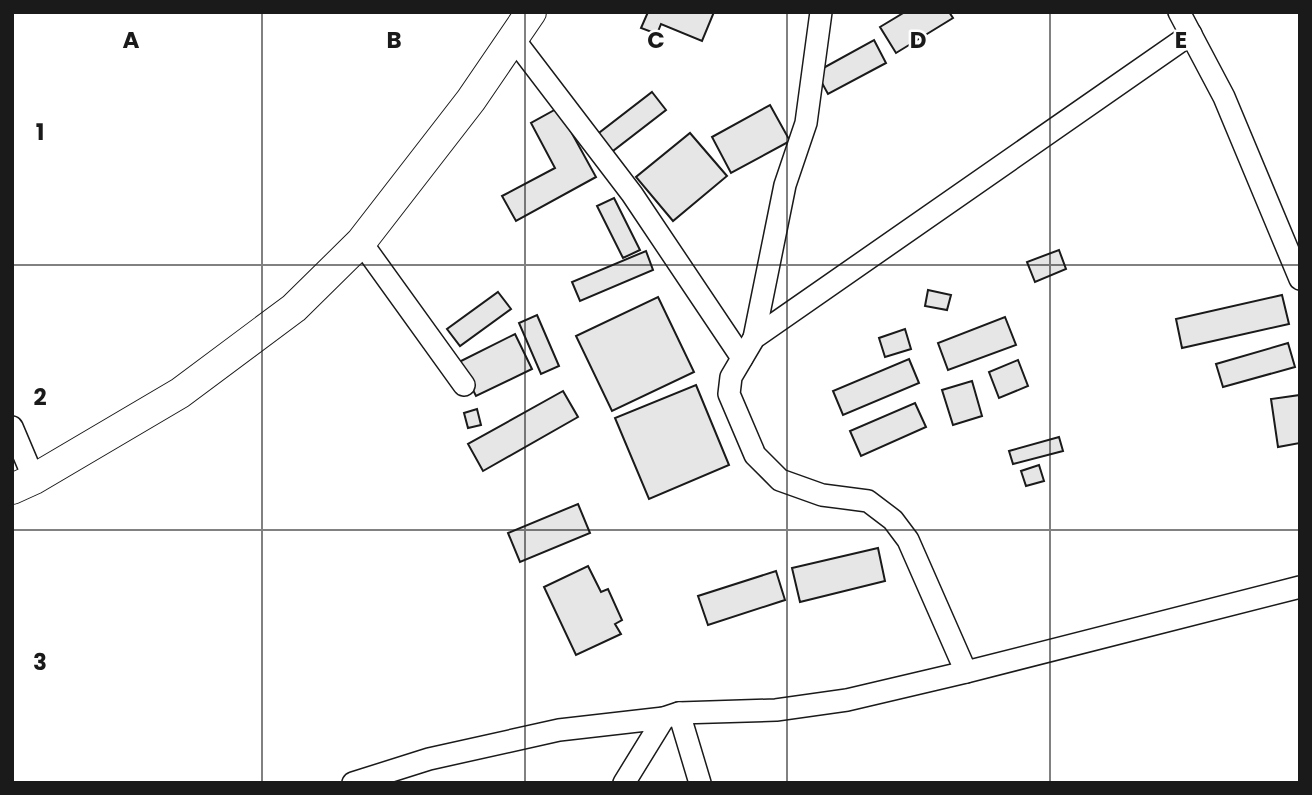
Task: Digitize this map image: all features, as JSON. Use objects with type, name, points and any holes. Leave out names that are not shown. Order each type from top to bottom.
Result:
[{"type":"main road","points":[[23,484],[180,394],[294,308],[361,242],[471,100],[531,12]]},
{"type":"street","points":[[821,12],[806,123],[785,185],[754,338],[731,377],[729,394],[755,455],[780,480],[822,495],[868,501],[894,520],[908,540],[966,672]]},
{"type":"street","points":[[1179,12],[1224,97],[1300,279]]},
{"type":"street","points":[[754,338],[1191,34]]},
{"type":"street","points":[[513,38],[632,194],[742,358]]},
{"type":"street","points":[[361,242],[464,385]]},
{"type":"street","points":[[12,427],[23,484]]},
{"type":"street","points":[[353,783],[429,759],[559,730],[672,716],[776,710],[847,700],[1300,587]]},
{"type":"street","points":[[624,783],[672,716]]},
{"type":"street","points":[[672,716],[700,783]]},
{"type":"building","points":[[648,12],[714,12],[702,41],[661,24],[657,34],[641,28]]},
{"type":"building","points":[[905,12],[949,12],[953,18],[896,53],[880,27]]},
{"type":"building","points":[[874,40],[886,63],[828,94],[816,72]]},
{"type":"building","points":[[652,92],[666,110],[609,154],[595,136]]},
{"type":"building","points":[[770,105],[790,141],[731,173],[712,137]]},
{"type":"building","points":[[558,108],[596,177],[516,221],[502,196],[555,168],[531,123]]},
{"type":"building","points":[[690,133],[727,176],[673,221],[636,177]]},
{"type":"building","points":[[614,198],[640,250],[623,258],[597,206]]},
{"type":"building","points":[[1059,250],[1066,269],[1035,282],[1027,262]]},
{"type":"building","points":[[646,251],[653,270],[580,301],[572,282]]},
{"type":"building","points":[[928,290],[951,295],[947,310],[925,306]]},
{"type":"building","points":[[498,292],[511,309],[460,346],[447,329]]},
{"type":"building","points":[[1282,295],[1289,324],[1182,348],[1176,319]]},
{"type":"building","points":[[658,297],[694,372],[612,411],[576,336]]},
{"type":"building","points":[[537,315],[559,366],[541,374],[519,323]]},
{"type":"building","points":[[1005,317],[1016,345],[948,370],[938,343]]},
{"type":"building","points":[[905,329],[911,349],[885,357],[879,338]]},
{"type":"building","points":[[515,334],[532,369],[476,396],[459,362]]},
{"type":"building","points":[[1288,343],[1295,367],[1223,387],[1216,364]]},
{"type":"building","points":[[909,359],[919,383],[843,415],[833,391]]},
{"type":"building","points":[[1018,360],[1028,386],[999,398],[989,372]]},
{"type":"building","points":[[972,381],[982,416],[953,425],[942,390]]},
{"type":"building","points":[[696,385],[729,465],[649,499],[615,418]]},
{"type":"building","points":[[563,391],[578,417],[483,471],[468,444]]},
{"type":"building","points":[[1300,395],[1300,443],[1278,447],[1271,399]]},
{"type":"building","points":[[915,403],[926,427],[861,456],[850,431]]},
{"type":"building","points":[[477,409],[481,425],[468,428],[464,413]]},
{"type":"building","points":[[1059,437],[1063,451],[1013,464],[1009,451]]},
{"type":"building","points":[[1039,465],[1044,481],[1026,486],[1021,471]]},
{"type":"building","points":[[578,504],[590,533],[520,562],[508,533]]},
{"type":"building","points":[[878,548],[885,581],[800,602],[792,568]]},
{"type":"building","points":[[588,566],[601,592],[608,589],[622,620],[615,624],[621,634],[576,655],[544,587]]},
{"type":"building","points":[[776,571],[785,600],[708,625],[698,596]]}]
